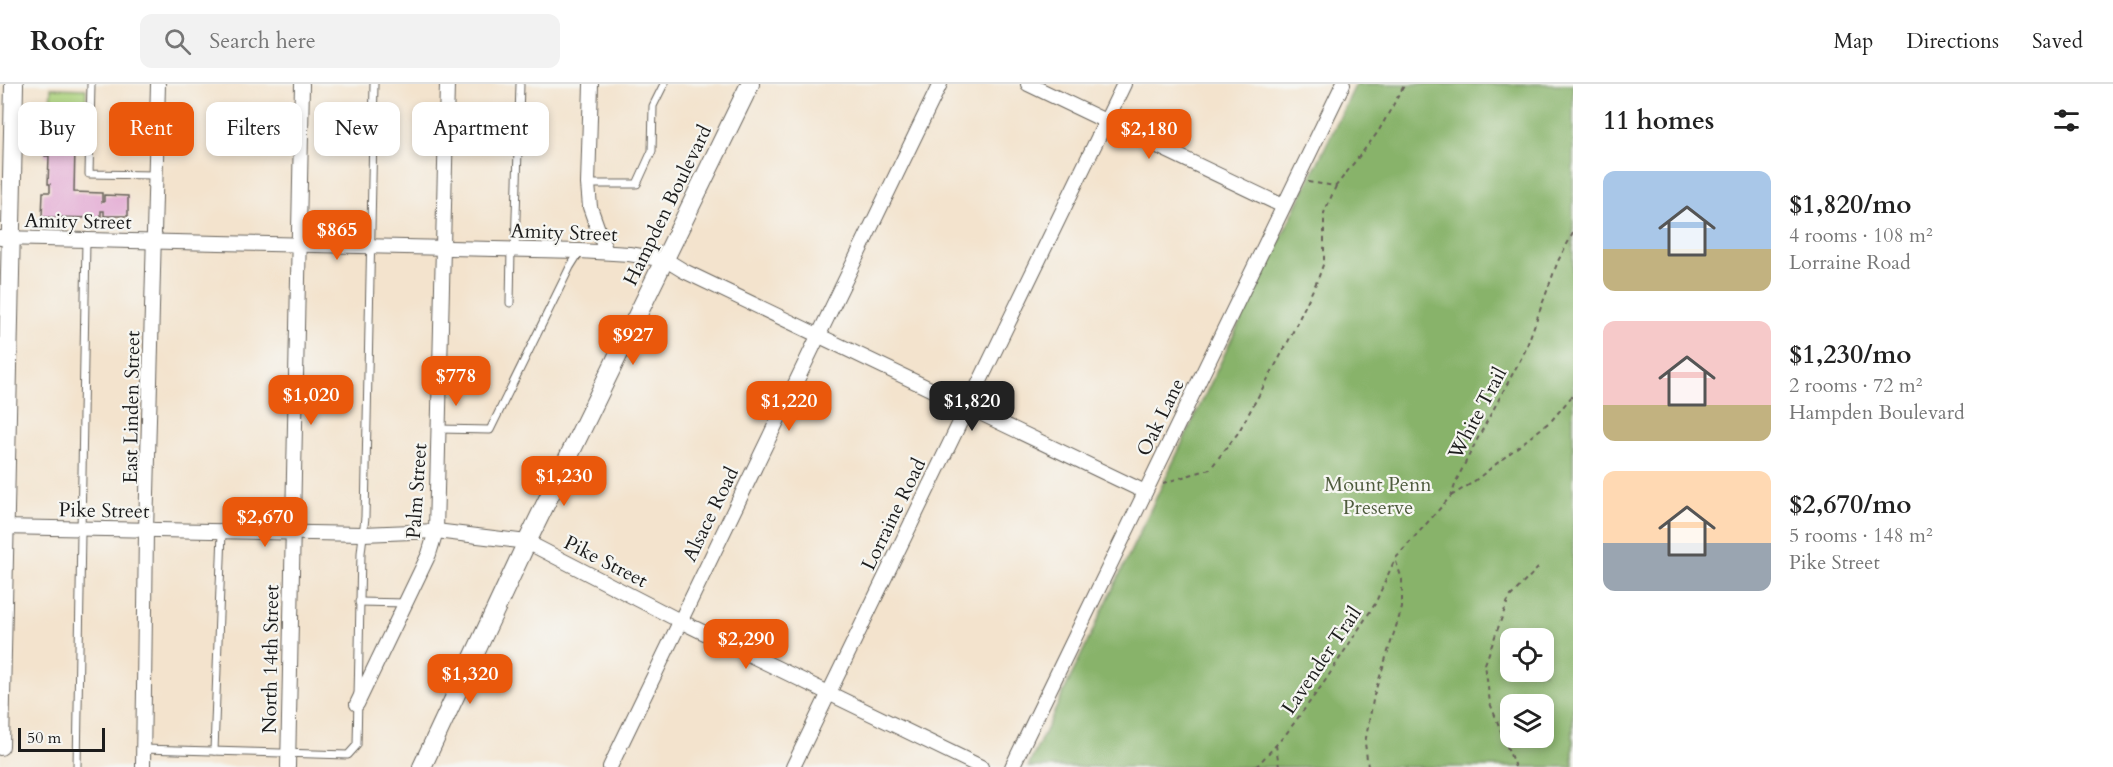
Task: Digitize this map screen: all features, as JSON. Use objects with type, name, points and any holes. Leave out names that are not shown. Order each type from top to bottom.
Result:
[{"type":"main road","points":[[0,746],[5,239],[14,84]]},
{"type":"main road","name":"Hampden Boulevard","points":[[422,767],[526,542],[666,260],[750,84]]},
{"type":"street","name":"East Linden Street","points":[[143,767],[146,531],[158,84]]},
{"type":"street","name":"North 14th Street","points":[[288,760],[302,84]]},
{"type":"street","name":"Palm Street","points":[[357,704],[429,554],[436,531],[447,84]]},
{"type":"street","points":[[591,84],[588,184],[590,207],[606,252]]},
{"type":"street","name":"Alsace Road","points":[[610,767],[940,84]]},
{"type":"street","points":[[1028,84],[1284,206]]},
{"type":"street","name":"Lorraine Road","points":[[793,767],[1124,84]]},
{"type":"street","name":"Oak Lane","points":[[1012,767],[1343,84]]},
{"type":"street","name":"Amity Street","points":[[5,239],[580,251],[629,254],[666,260],[684,271],[967,407],[1147,488]]},
{"type":"street","name":"Pike Street","points":[[2,527],[363,534],[436,531],[526,542],[680,621],[981,767]]},
{"type":"lane","points":[[91,84],[89,174],[155,175]]},
{"type":"lane","points":[[144,749],[214,751],[288,760],[348,755],[357,746],[360,602],[365,517],[374,84]]},
{"type":"lane","points":[[510,303],[520,84]]},
{"type":"lane","points":[[588,184],[637,184],[652,151],[653,106],[664,84]]},
{"type":"lane","points":[[77,767],[86,240]]},
{"type":"lane","points":[[440,429],[490,430],[580,251]]},
{"type":"lane","points":[[214,751],[222,532]]},
{"type":"lane","points":[[360,602],[406,603]]},
{"type":"path","points":[[1147,488],[1210,469],[1238,433],[1287,344],[1318,279],[1324,262],[1324,213],[1335,186],[1378,132],[1405,84]]},
{"type":"path","points":[[1297,179],[1335,186]]},
{"type":"path","name":"White Trail","points":[[1395,558],[1451,496],[1458,477],[1525,351],[1558,261],[1573,233]]},
{"type":"path","points":[[1451,496],[1472,483],[1552,420],[1573,395]]},
{"type":"path","points":[[1368,767],[1365,742],[1374,695],[1402,608],[1402,579],[1395,558]]},
{"type":"path","name":"Lavender Trail","points":[[1256,767],[1323,684],[1375,604],[1395,558]]},
{"type":"path","points":[[1515,767],[1490,704],[1485,664],[1509,598],[1538,568]]},
{"type":"path","points":[[1276,745],[1279,767]]},
{"type":"green space","name":"Mount Penn Preserve","points":[[1356,84],[1573,84],[1573,767],[1028,767]]},
{"type":"green space","points":[[51,88],[86,89],[86,102],[50,102]]},
{"type":"building","points":[[49,156],[75,156],[74,192],[102,193],[102,202],[104,202],[104,195],[128,196],[128,216],[104,216],[104,211],[101,211],[101,218],[42,217],[43,192],[50,192],[50,184],[48,184]]}]
